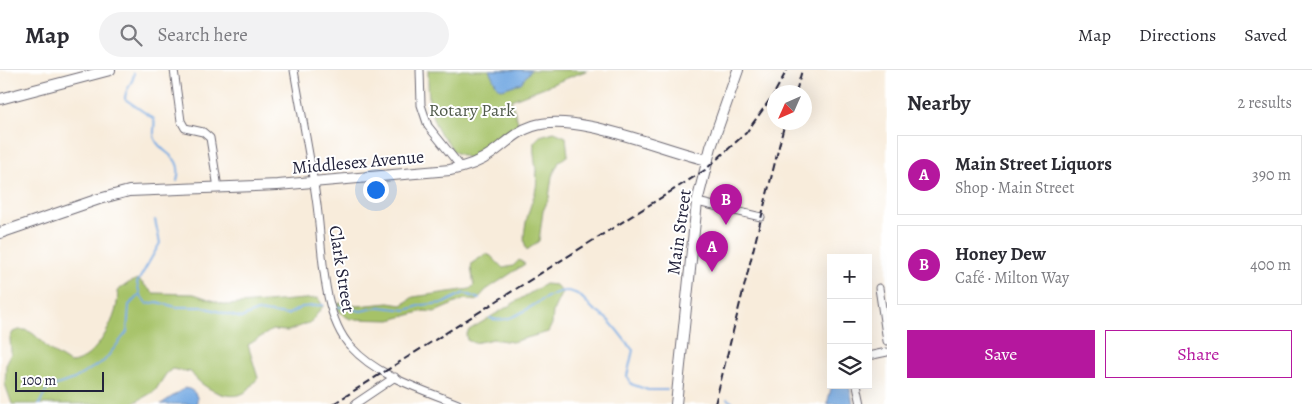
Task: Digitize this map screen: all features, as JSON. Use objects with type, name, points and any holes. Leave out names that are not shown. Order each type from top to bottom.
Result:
[{"type":"street","points":[[0,99],[110,70]]},
{"type":"street","points":[[174,70],[181,121],[185,128],[203,132],[210,138],[218,188]]},
{"type":"street","name":"Clark Street","points":[[294,70],[313,183],[329,303],[334,320],[343,337],[358,355],[377,368],[458,404]]},
{"type":"street","points":[[420,70],[421,105],[428,126],[461,167]]},
{"type":"street","name":"Main Street","points":[[676,404],[698,202],[708,160],[738,70]]},
{"type":"street","name":"Middlesex Avenue","points":[[0,233],[120,193],[150,189],[218,188],[313,183],[438,172],[461,167],[489,155],[524,130],[542,123],[557,121],[577,124],[708,160]]},
{"type":"street","points":[[698,202],[761,217]]},
{"type":"street","points":[[879,288],[887,341]]},
{"type":"street","points":[[872,355],[887,352]]},
{"type":"street","points":[[355,404],[395,377]]},
{"type":"street","points":[[858,389],[860,404]]},
{"type":"green space","name":"Rotary Park","points":[[428,70],[588,70],[511,100],[519,125],[481,154],[468,158],[452,151],[437,128],[430,107]]},
{"type":"green space","points":[[554,132],[566,137],[568,155],[559,162],[552,176],[549,198],[543,211],[539,241],[527,250],[524,238],[525,230],[536,186],[534,142],[540,136]]},
{"type":"green space","points":[[486,254],[491,256],[503,268],[513,266],[519,260],[525,264],[486,290],[476,301],[465,299],[435,312],[424,311],[390,320],[350,319],[343,315],[335,306],[339,303],[357,306],[389,303],[402,305],[413,297],[470,289],[474,285],[472,263]]},
{"type":"green space","points":[[138,279],[153,293],[194,294],[226,305],[318,298],[323,306],[311,322],[288,331],[272,330],[248,345],[258,378],[244,393],[237,395],[222,394],[207,387],[191,372],[172,369],[166,374],[155,391],[132,404],[12,404],[5,384],[6,365],[11,353],[10,338],[13,332],[25,330],[34,334],[52,352],[70,363],[79,361],[97,346],[111,323],[115,312],[117,291]]},
{"type":"green space","points":[[545,284],[556,285],[562,292],[553,311],[552,324],[548,332],[512,342],[493,339],[474,343],[467,340],[466,335],[469,330]]},
{"type":"water","points":[[489,70],[531,70],[521,83],[502,89],[498,88]]},
{"type":"water","points":[[185,388],[195,393],[197,398],[196,404],[161,404]]},
{"type":"water","points":[[831,389],[850,389],[853,404],[827,404]]},
{"type":"waterway","points":[[134,73],[125,99],[154,119],[154,134],[158,145],[178,165],[177,181]]},
{"type":"waterway","points":[[155,220],[160,243],[137,283],[140,295],[147,304],[157,302],[176,307],[203,307],[241,318],[257,311],[287,315],[302,307],[323,305]]},
{"type":"waterway","points":[[490,318],[500,320],[511,317],[553,294],[563,291],[575,293],[608,320],[633,350],[627,376],[631,384],[648,390],[667,390]]},
{"type":"waterway","points":[[335,306],[361,311],[380,307],[406,310],[422,305],[444,303],[464,293],[479,299]]},
{"type":"waterway","points":[[39,404],[48,388],[74,379],[104,361],[127,332],[129,305],[139,295]]},
{"type":"waterway","points":[[727,399],[735,404]]},
{"type":"railway","points":[[779,85],[787,70]]},
{"type":"railway","points":[[798,85],[802,70]]},
{"type":"railway","points":[[333,404],[705,170],[746,133],[767,104]]},
{"type":"railway","points":[[715,404],[783,130]]},
{"type":"place","name":"Honey Dew","points":[[726,225]]},
{"type":"place","name":"Main Street Liquors","points":[[712,272]]}]
